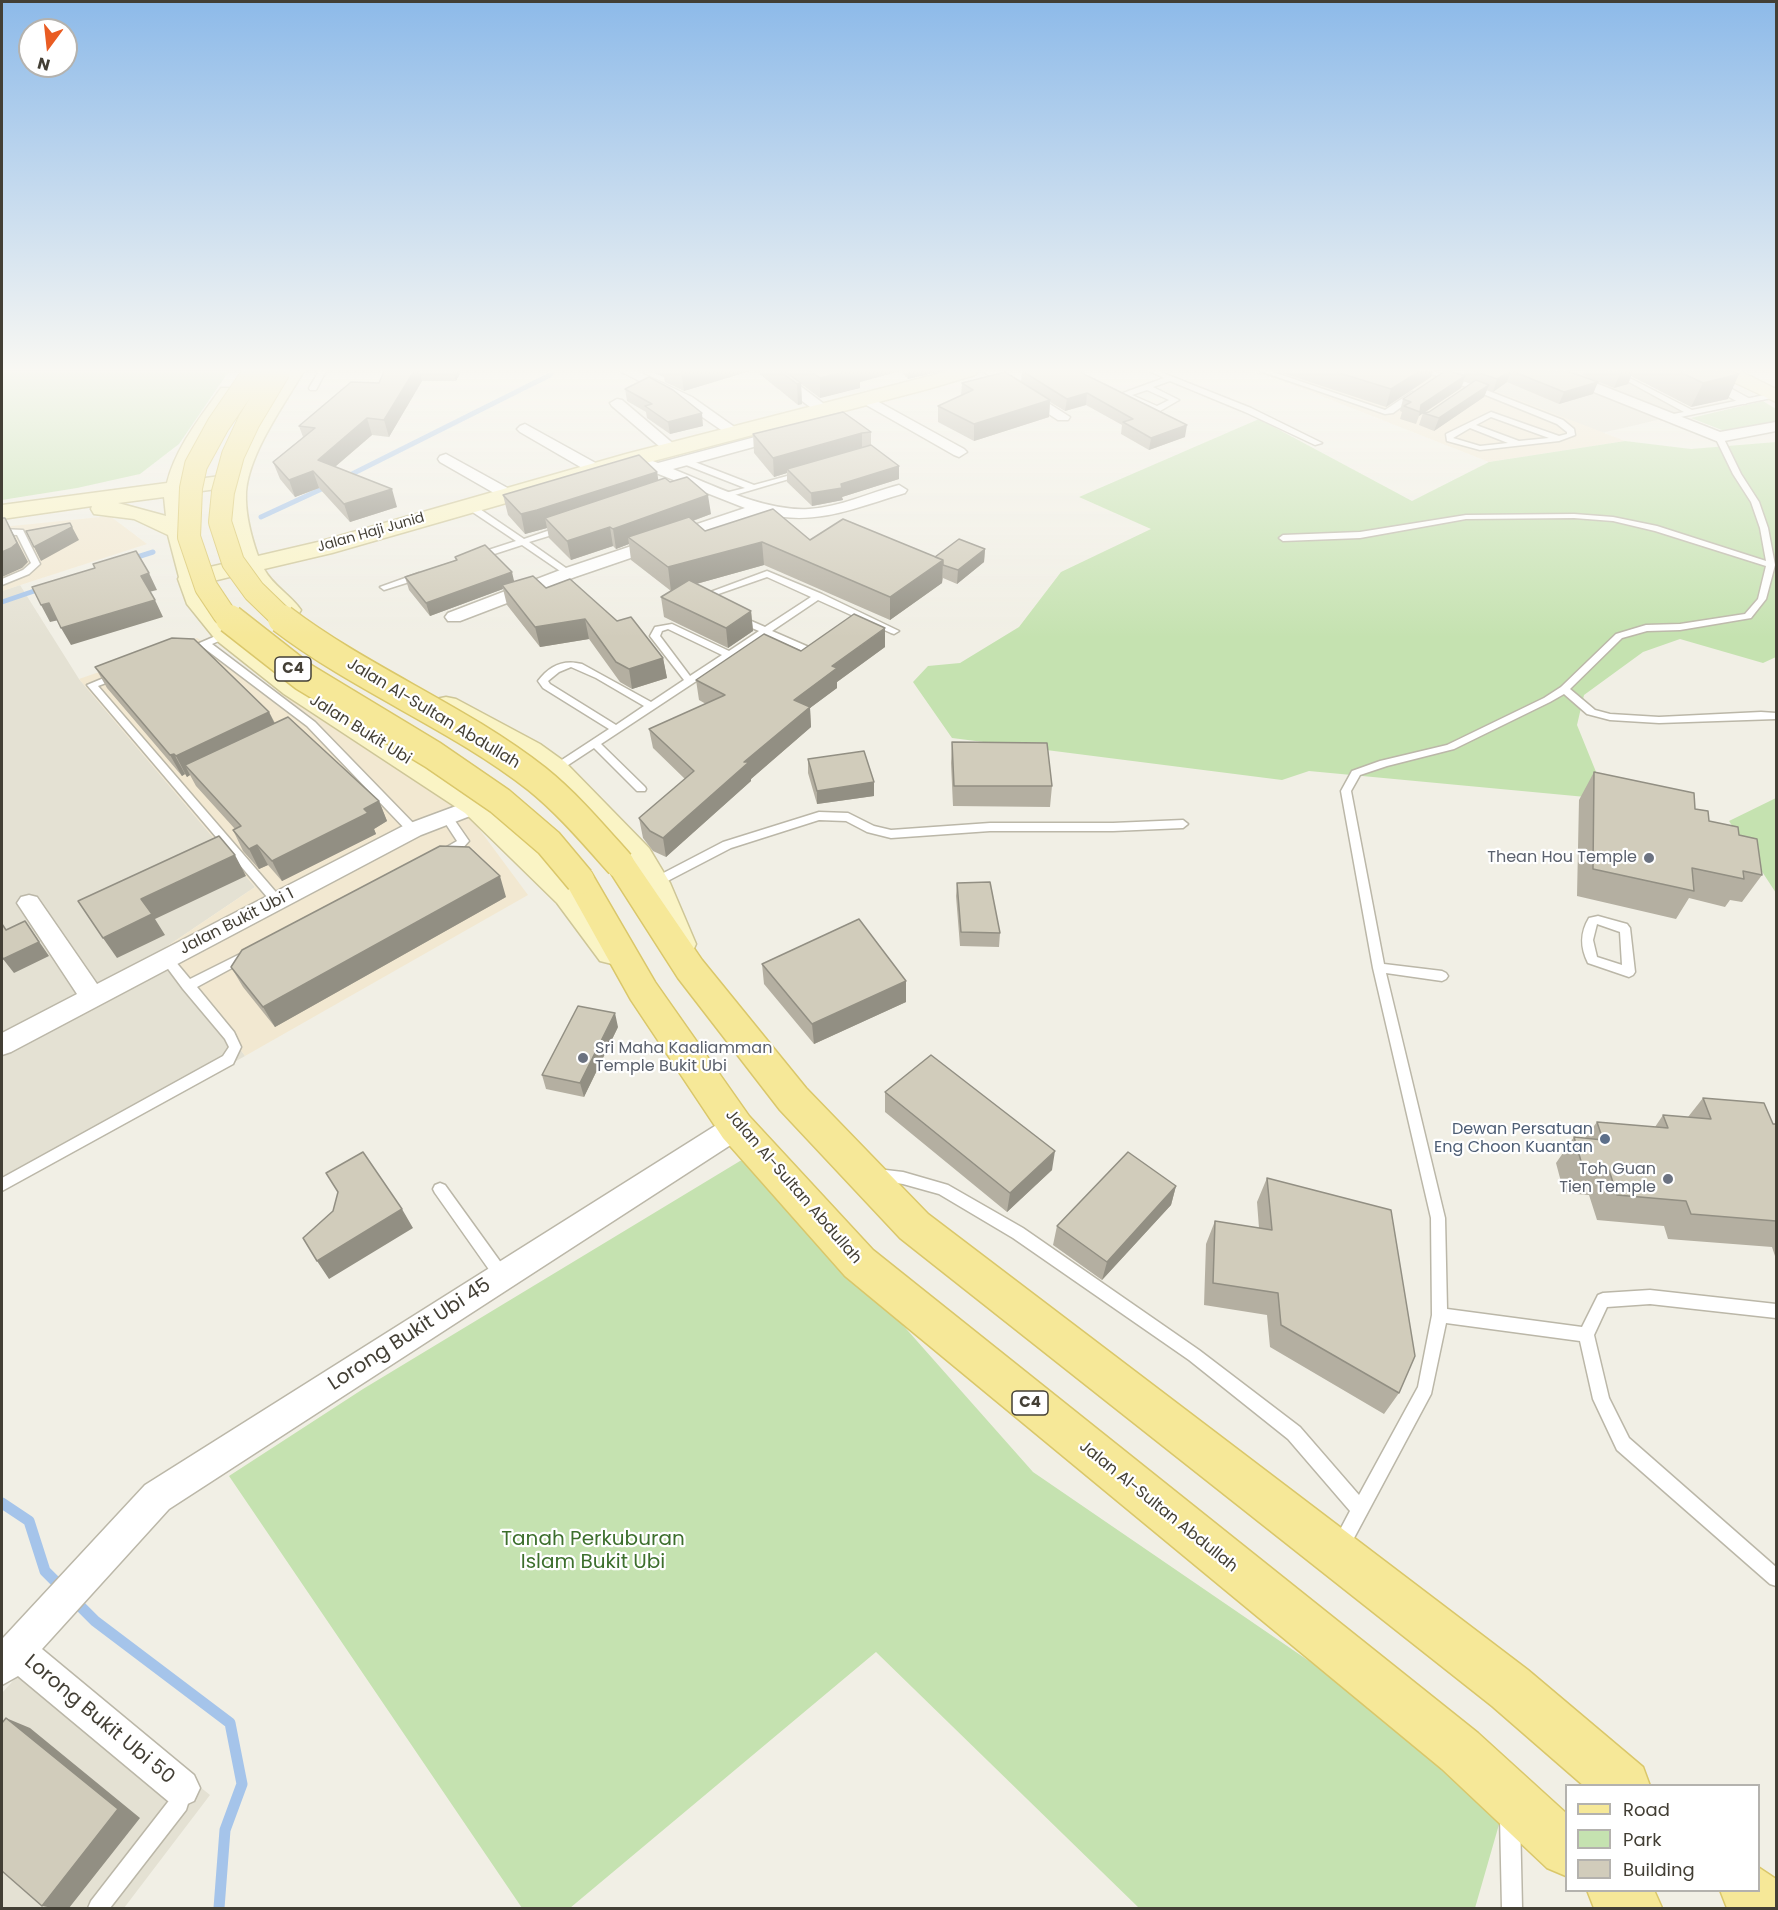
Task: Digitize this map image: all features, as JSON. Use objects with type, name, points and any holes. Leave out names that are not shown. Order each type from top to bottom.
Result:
[{"type":"main road","name":"Jalan Al-Sultan Abdullah","points":[[199,460],[191,488],[189,537],[206,586],[224,614],[304,677],[434,755],[500,801],[549,843],[580,880],[643,991],[736,1127],[859,1263],[1460,1751],[1565,1848]]},
{"type":"main road","name":"Jalan Al-Sultan Abdullah","points":[[231,460],[222,486],[220,528],[234,564],[264,604],[303,635],[447,719],[525,770],[564,805],[620,864],[690,969],[793,1099],[914,1226],[1510,1688],[1623,1784]]},
{"type":"main road","points":[[1616,1892],[1634,1908]]},
{"type":"main road","points":[[1749,1892],[1768,1908]]},
{"type":"street","points":[[2,521],[71,507],[141,479],[158,471],[172,460]]},
{"type":"street","name":"Jalan Bukit Ubi","points":[[186,460],[176,493],[179,532],[190,579],[215,639],[475,806],[568,895],[643,991]]},
{"type":"street","points":[[246,460],[236,484],[236,510],[247,557]]},
{"type":"street","points":[[448,460],[507,494]]},
{"type":"street","points":[[579,460],[596,470]]},
{"type":"street","name":"Jalan Haji Junid","points":[[190,579],[247,557],[324,548],[630,460]]},
{"type":"street","points":[[637,460],[763,507],[808,514],[899,490]]},
{"type":"street","points":[[658,468],[670,460]]},
{"type":"street","points":[[2,512],[71,507],[236,484]]},
{"type":"street","points":[[71,507],[139,513],[163,522],[179,532]]},
{"type":"street","points":[[454,617],[569,573],[763,507]]},
{"type":"street","name":"C4","points":[[247,557],[266,589],[283,606],[356,656],[530,750],[555,769],[638,856],[654,883],[690,969]]},
{"type":"street","points":[[292,688],[291,677],[300,665],[313,658],[329,654],[356,656]]},
{"type":"street","name":"Jalan Bukit Ubi 1","points":[[2,1045],[414,830],[475,806]]},
{"type":"street","points":[[29,903],[92,997]]},
{"type":"street","name":"Lorong Bukit Ubi 45","points":[[17,1651],[157,1497],[736,1127]]},
{"type":"street","name":"Lorong Bukit Ubi 50","points":[[17,1651],[181,1788]]},
{"type":"lane","points":[[690,460],[754,488]]},
{"type":"lane","points":[[1337,1552],[1425,1389],[1440,1315],[1438,1218],[1379,968],[1346,790],[1356,773],[1384,763],[1450,747],[1547,700],[1564,689],[1619,636],[1646,628],[1680,627],[1748,616],[1762,599],[1771,565],[1764,528],[1755,502],[1730,460]]},
{"type":"lane","points":[[728,495],[810,472]]},
{"type":"lane","points":[[677,491],[688,487]]},
{"type":"lane","points":[[468,505],[569,573]]},
{"type":"lane","points":[[1283,538],[1360,535],[1466,518],[1574,516],[1613,519],[1656,529],[1771,565]]},
{"type":"lane","points":[[471,559],[568,527]]},
{"type":"lane","points":[[2,532],[20,532],[36,564],[26,572],[2,582]]},
{"type":"lane","points":[[384,587],[427,573]]},
{"type":"lane","points":[[709,604],[700,600],[699,597],[767,574],[894,631]]},
{"type":"lane","points":[[555,769],[819,596]]},
{"type":"lane","points":[[728,613],[810,651],[818,650],[827,643]]},
{"type":"lane","points":[[855,624],[864,617]]},
{"type":"lane","points":[[689,681],[655,636],[658,629],[669,626],[730,655]]},
{"type":"lane","points":[[174,655],[215,639],[414,830]]},
{"type":"lane","points":[[617,730],[546,686],[543,681],[546,676],[562,666],[578,666],[652,707]]},
{"type":"lane","points":[[122,674],[92,685],[184,785],[277,901]]},
{"type":"lane","points":[[1564,689],[1591,712],[1610,717],[1659,720],[1776,716]]},
{"type":"lane","points":[[595,744],[641,789]]},
{"type":"lane","points":[[654,883],[728,846],[819,816],[848,817],[871,829],[891,834],[990,827],[1113,827],[1184,824]]},
{"type":"lane","points":[[436,858],[457,847],[463,841],[447,818]]},
{"type":"lane","points":[[1593,921],[1606,922],[1626,931],[1629,972],[1592,960],[1588,954],[1587,939],[1593,921]]},
{"type":"lane","points":[[187,986],[260,948]]},
{"type":"lane","points":[[2,1185],[228,1060],[235,1047],[230,1036],[166,958]]},
{"type":"lane","points":[[1379,968],[1442,976]]},
{"type":"lane","points":[[864,1174],[903,1178],[943,1189],[1018,1233],[1194,1355],[1294,1433],[1360,1509]]},
{"type":"lane","points":[[440,1189],[502,1276]]},
{"type":"lane","points":[[1776,1311],[1650,1297],[1603,1300],[1586,1335],[1601,1399],[1623,1444],[1776,1578]]},
{"type":"lane","points":[[1440,1315],[1586,1335]]},
{"type":"lane","points":[[98,1908],[179,1803],[181,1788]]},
{"type":"lane","points":[[1509,1798],[1512,1908]]},
{"type":"shaded area","points":[[110,516],[147,544],[2,591],[2,527]]},
{"type":"shaded area","points":[[20,585],[79,679],[255,887],[166,947],[245,1056],[2,1192],[2,591]]},
{"type":"shaded area","points":[[197,638],[471,818],[528,895],[245,1056],[166,947],[255,887],[79,679]]},
{"type":"shaded area","points":[[36,1655],[210,1795],[124,1908],[2,1908],[2,1693]]},
{"type":"green space","points":[[2,460],[158,460],[140,474],[77,488],[2,500]]},
{"type":"green space","points":[[1164,460],[1336,460],[1412,501],[1489,462],[1501,460],[1776,460],[1776,657],[1763,663],[1680,639],[1643,652],[1584,695],[1577,725],[1607,799],[1309,771],[1282,780],[952,738],[913,682],[928,666],[960,663],[1019,627],[1061,572],[1151,529],[1079,497]]},
{"type":"green space","points":[[1776,798],[1776,893],[1729,821]]},
{"type":"green space","name":"Tanah Perkuburan Islam Bukit Ubi","points":[[754,1157],[1033,1472],[1366,1700],[1500,1821],[1475,1908],[1139,1908],[876,1652],[570,1908],[522,1908],[229,1476],[363,1389],[740,1161]]},
{"type":"building","points":[[318,460],[392,489],[344,504],[313,471],[289,480],[273,462]]},
{"type":"building","points":[[622,460],[644,460],[657,472],[521,514],[503,495]]},
{"type":"building","points":[[818,460],[891,460],[899,466],[841,484],[842,488],[811,493],[787,469]]},
{"type":"building","points":[[687,477],[708,495],[613,529],[610,527],[567,541],[545,518],[665,478],[670,482]]},
{"type":"building","points":[[773,509],[810,540],[843,519],[943,560],[890,597],[762,542],[668,567],[628,537],[689,517],[705,531]]},
{"type":"building","points":[[2,518],[5,518],[17,543],[2,552]]},
{"type":"building","points":[[70,523],[72,527],[34,547],[26,531]]},
{"type":"building","points":[[959,539],[985,549],[958,570],[943,565],[943,560],[935,557]]},
{"type":"building","points":[[485,545],[512,572],[426,603],[405,577],[457,560],[455,557]]},
{"type":"building","points":[[136,551],[149,573],[141,576],[155,600],[61,628],[49,603],[41,605],[32,587],[95,568],[93,564]]},
{"type":"building","points":[[533,576],[546,588],[570,579],[617,621],[631,617],[663,658],[629,669],[616,662],[585,619],[535,627],[502,585]]},
{"type":"building","points":[[689,580],[751,611],[726,628],[661,597]]},
{"type":"building","points":[[854,614],[885,628],[832,666],[837,668],[794,700],[810,707],[744,762],[749,762],[663,838],[650,831],[639,818],[694,771],[649,729],[725,695],[696,680],[764,634],[801,651]]},
{"type":"building","points":[[172,638],[194,639],[269,712],[176,756],[170,755],[95,667]]},
{"type":"building","points":[[288,717],[379,801],[364,809],[368,813],[272,861],[257,845],[249,849],[233,830],[241,826],[185,765]]},
{"type":"building","points":[[952,742],[1047,743],[1052,786],[954,786]]},
{"type":"building","points":[[864,751],[874,782],[817,791],[808,759]]},
{"type":"building","points":[[1594,772],[1694,793],[1695,809],[1708,811],[1709,821],[1738,827],[1739,835],[1757,839],[1762,875],[1743,871],[1744,879],[1692,868],[1694,891],[1593,869]]},
{"type":"building","points":[[219,836],[235,855],[141,899],[152,914],[103,938],[78,901]]},
{"type":"building","points":[[440,846],[469,847],[500,876],[263,1007],[231,967],[242,950]]},
{"type":"building","points":[[990,882],[1000,933],[961,932],[957,883]]},
{"type":"building","points":[[859,919],[906,981],[812,1024],[762,964]]},
{"type":"building","points":[[25,921],[39,942],[3,959],[2,924],[6,930]]},
{"type":"building","name":"Sri Maha Kaaliamman Temple Bukit Ubi","points":[[578,1006],[615,1013],[580,1083],[542,1075]]},
{"type":"building","points":[[931,1055],[1055,1151],[1010,1193],[885,1092]]},
{"type":"building","name":"Toh Guan Tien Temple","points":[[1703,1098],[1764,1103],[1773,1124],[1776,1124],[1776,1221],[1691,1214],[1686,1201],[1617,1195],[1609,1170],[1583,1168],[1574,1137],[1603,1140],[1597,1122],[1668,1128],[1663,1115],[1711,1119]]},
{"type":"building","points":[[363,1152],[402,1209],[317,1261],[303,1238],[333,1211],[338,1192],[326,1173]]},
{"type":"building","points":[[1128,1152],[1176,1186],[1107,1262],[1057,1226]]},
{"type":"building","points":[[1267,1178],[1391,1210],[1415,1356],[1399,1393],[1281,1325],[1278,1293],[1213,1283],[1215,1221],[1272,1230]]},
{"type":"building","points":[[6,1718],[118,1809],[42,1906],[2,1871],[2,1723]]},
{"type":"waterway","points":[[344,478],[380,460]]},
{"type":"waterway","points":[[261,517],[328,486]]},
{"type":"waterway","points":[[131,559],[153,552]]},
{"type":"waterway","points":[[2,602],[43,588]]},
{"type":"waterway","points":[[2,1503],[29,1521],[45,1571],[62,1588]]},
{"type":"waterway","points":[[74,1600],[95,1621],[230,1723],[242,1784],[225,1830],[219,1908]]},
{"type":"place","name":"Thean Hou Temple","points":[[1649,858]]},
{"type":"place","name":"Sri Maha Kaaliamman Temple Bukit Ubi","points":[[583,1058]]},
{"type":"place","name":"Dewan Persatuan Eng Choon Kuantan","points":[[1605,1139]]},
{"type":"place","name":"Toh Guan Tien Temple","points":[[1668,1179]]}]
